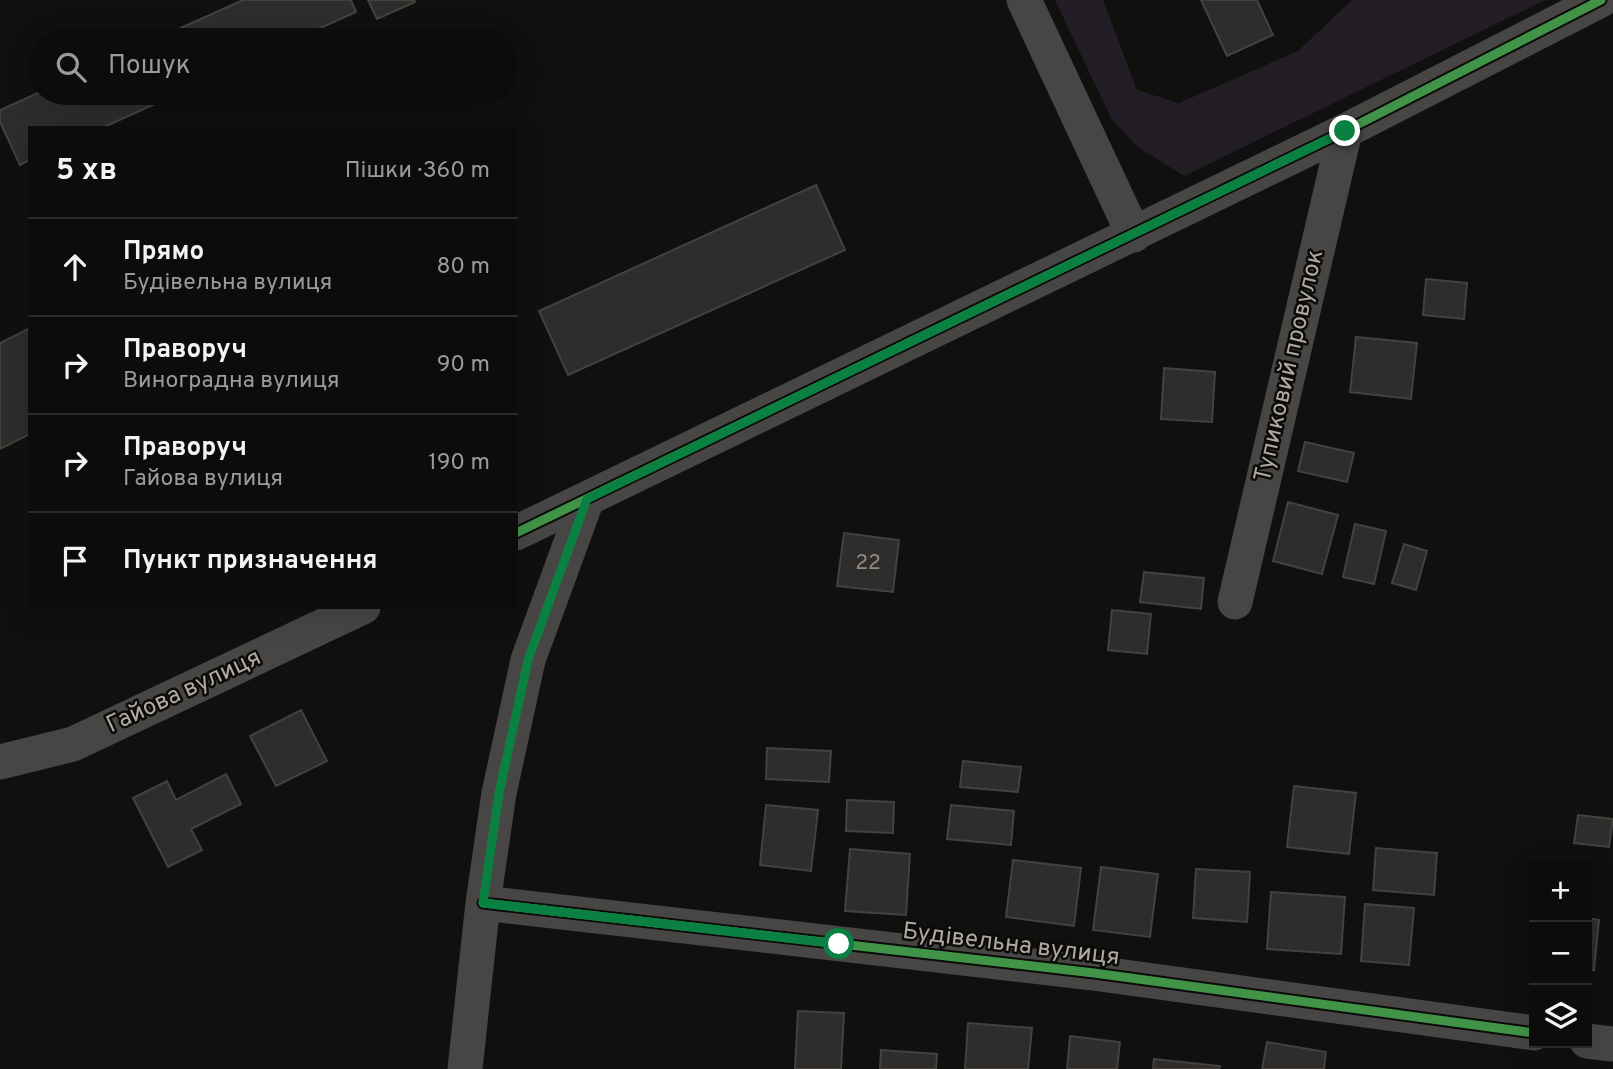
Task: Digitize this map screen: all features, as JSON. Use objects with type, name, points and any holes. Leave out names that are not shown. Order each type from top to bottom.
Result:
[{"type":"street","points":[[1024,0],[1134,235]]},
{"type":"street","points":[[518,532],[1134,235],[1601,0]]},
{"type":"street","name":"Тупиковий провулок","points":[[1235,601],[1345,131]]},
{"type":"street","points":[[465,1069],[483,903],[499,793],[528,660],[587,499]]},
{"type":"street","name":"Гайова вулиця","points":[[0,762],[73,744],[359,609]]},
{"type":"street","name":"Будівельна вулиця","points":[[483,903],[1094,973],[1529,1033]]},
{"type":"street","points":[[1592,1042],[1613,1044]]},
{"type":"shaded area","points":[[1055,0],[1103,0],[1137,90],[1179,103],[1298,51],[1352,0],[1545,0],[1184,176],[1138,147],[1112,120]]},
{"type":"building","points":[[243,0],[351,0],[356,12],[321,28],[181,28]]},
{"type":"building","points":[[368,0],[414,0],[415,2],[377,19]]},
{"type":"building","points":[[1201,0],[1257,0],[1273,35],[1227,56]]},
{"type":"building","points":[[28,97],[28,105],[153,105],[106,126],[28,126],[28,161],[20,165],[0,122],[0,110]]},
{"type":"building","points":[[816,185],[845,250],[568,375],[539,311]]},
{"type":"building","points":[[1426,279],[1467,283],[1464,319],[1423,315]]},
{"type":"building","points":[[28,329],[28,435],[0,449],[0,343]]},
{"type":"building","points":[[1356,337],[1417,343],[1411,399],[1350,392]]},
{"type":"building","points":[[1164,368],[1215,372],[1212,422],[1161,419]]},
{"type":"building","points":[[1305,442],[1354,453],[1347,482],[1298,471]]},
{"type":"building","points":[[1288,502],[1338,515],[1322,574],[1273,561]]},
{"type":"building","points":[[1355,524],[1386,531],[1374,584],[1343,577]]},
{"type":"building","points":[[844,533],[899,540],[893,592],[837,586]]},
{"type":"building","points":[[1404,544],[1427,551],[1416,590],[1392,583]]},
{"type":"building","points":[[1144,572],[1204,578],[1201,609],[1140,602]]},
{"type":"building","points":[[1112,610],[1151,614],[1147,654],[1108,650]]},
{"type":"building","points":[[301,710],[327,761],[276,786],[250,736]]},
{"type":"building","points":[[767,748],[831,751],[829,782],[766,779]]},
{"type":"building","points":[[963,761],[1021,767],[1018,792],[960,787]]},
{"type":"building","points":[[226,774],[241,804],[191,829],[202,850],[168,867],[133,798],[167,781],[176,800]]},
{"type":"building","points":[[1294,786],[1356,793],[1349,854],[1287,847]]},
{"type":"building","points":[[847,800],[894,802],[893,833],[846,831]]},
{"type":"building","points":[[766,805],[818,810],[811,871],[760,865]]},
{"type":"building","points":[[951,805],[1014,811],[1011,845],[947,839]]},
{"type":"building","points":[[1578,815],[1613,819],[1609,847],[1574,843]]},
{"type":"building","points":[[1376,848],[1437,853],[1434,895],[1373,890]]},
{"type":"building","points":[[850,849],[910,854],[906,915],[845,911]]},
{"type":"building","points":[[1013,860],[1081,868],[1074,926],[1006,917]]},
{"type":"building","points":[[1101,867],[1158,874],[1150,937],[1093,930]]},
{"type":"building","points":[[1196,869],[1250,872],[1247,922],[1193,918]]},
{"type":"building","points":[[1271,892],[1345,897],[1341,954],[1267,949]]},
{"type":"building","points":[[1365,904],[1414,908],[1409,965],[1361,961]]},
{"type":"building","points":[[1592,919],[1599,920],[1592,970]]},
{"type":"building","points":[[798,1011],[844,1013],[841,1069],[795,1069]]},
{"type":"building","points":[[968,1023],[1032,1028],[1028,1069],[965,1069]]},
{"type":"building","points":[[1070,1036],[1120,1042],[1117,1069],[1067,1069]]},
{"type":"building","points":[[1267,1042],[1326,1052],[1324,1069],[1262,1069]]},
{"type":"building","points":[[881,1050],[937,1054],[936,1069],[880,1069]]},
{"type":"building","points":[[1154,1059],[1220,1066],[1219,1069],[1153,1069]]},
{"type":"cycle path","points":[[518,532],[1345,131],[1601,0]]},
{"type":"cycle path","points":[[483,903],[1094,973],[1529,1032]]},
{"type":"route","points":[[839,944],[483,903],[499,793],[528,660],[587,499],[1345,131]]}]
